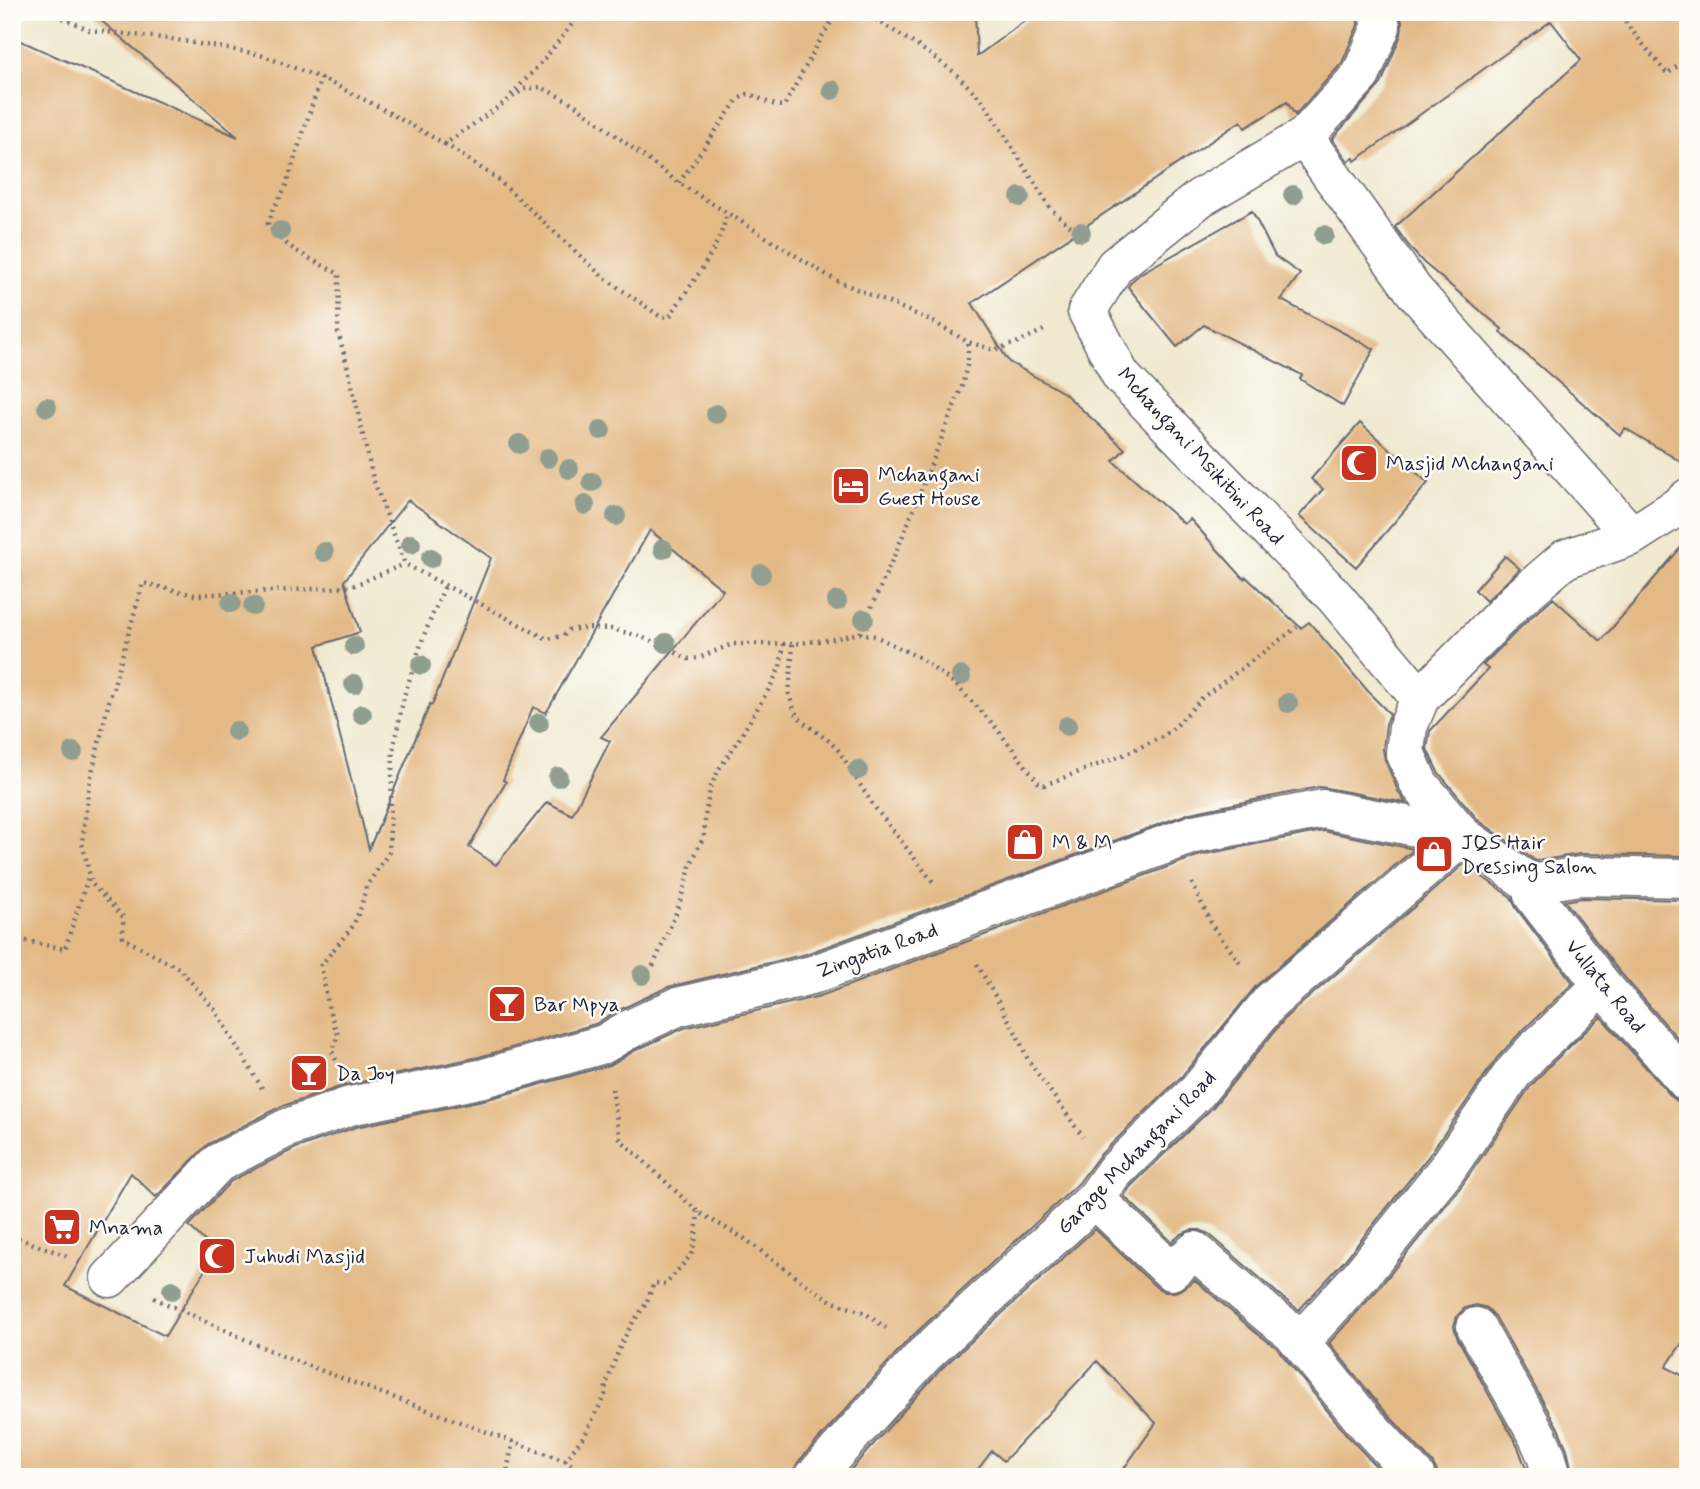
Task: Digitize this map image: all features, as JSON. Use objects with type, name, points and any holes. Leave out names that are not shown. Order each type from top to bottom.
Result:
[{"type":"street","points":[[1087,311],[1115,266],[1200,198],[1304,138],[1361,75],[1381,27],[1378,12]]},
{"type":"street","points":[[1304,138],[1414,291],[1632,536]]},
{"type":"street","name":"Mchangani Msikitini Road","points":[[1087,311],[1121,376],[1335,597],[1420,698]]},
{"type":"street","points":[[1463,835],[1419,784],[1405,752],[1408,727],[1420,698],[1515,601],[1565,559],[1632,536],[1680,506],[1688,498]]},
{"type":"street","name":"Zingatia Road","points":[[110,1278],[218,1163],[287,1128],[350,1106],[484,1078],[615,1037],[677,1007],[812,975],[1194,834],[1323,809],[1463,835],[1531,884]]},
{"type":"street","name":"Garage Mchangani Road","points":[[814,1477],[924,1355],[1105,1186],[1198,1091],[1271,1001],[1463,835]]},
{"type":"street","points":[[1531,884],[1580,876],[1688,878]]},
{"type":"street","name":"Vullata Road","points":[[1531,884],[1534,895],[1602,985],[1688,1083]]},
{"type":"street","points":[[1292,1332],[1308,1332],[1361,1275],[1446,1170],[1513,1073],[1602,985]]},
{"type":"street","points":[[1105,1186],[1171,1271],[1195,1251],[1292,1332],[1364,1421],[1416,1477]]},
{"type":"street","points":[[1476,1327],[1538,1437],[1552,1477]]},
{"type":"path","points":[[50,12],[89,30],[171,38],[258,54],[321,78],[445,144],[496,178],[603,277],[661,317],[670,317],[712,252],[724,229],[727,214]]},
{"type":"path","points":[[504,103],[543,61],[579,12]]},
{"type":"path","points":[[679,183],[738,99],[748,94],[776,106],[784,106],[838,12]]},
{"type":"path","points":[[864,12],[954,72],[983,101],[1051,209],[1115,266]]},
{"type":"path","points":[[1625,22],[1667,74],[1688,58]]},
{"type":"path","points":[[321,78],[288,182],[268,224],[291,248],[339,274],[338,332],[373,480],[405,564],[547,639],[564,636],[569,630],[611,629],[648,640],[688,659],[699,658],[732,644],[793,644],[860,633],[875,635],[906,651],[955,684],[994,725],[1038,782],[1044,785],[1116,758],[1161,737],[1176,726],[1202,698],[1335,597]]},
{"type":"path","points":[[445,144],[524,89],[541,88],[574,104],[679,183],[835,280],[930,320],[968,342],[993,350],[1016,343],[1087,311]]},
{"type":"path","points":[[860,633],[905,531],[962,386],[968,361],[968,342]]},
{"type":"path","points":[[12,938],[65,949],[89,872],[82,843],[89,785],[107,705],[143,583],[195,595],[350,587],[405,564]]},
{"type":"path","points":[[350,1106],[332,1051],[338,1035],[329,1010],[321,965],[353,926],[366,887],[388,852],[393,751],[404,696],[424,635],[445,586]]},
{"type":"path","points":[[784,643],[780,667],[769,689],[710,786],[704,836],[690,866],[676,913],[615,1037],[621,1139],[698,1212],[745,1239],[833,1302],[865,1313],[924,1355]]},
{"type":"path","points":[[793,644],[789,694],[795,712],[803,722],[839,751],[873,805],[928,874],[1017,1035],[1028,1060],[1076,1129],[1105,1186]]},
{"type":"path","points":[[1173,841],[1213,927],[1271,1001]]},
{"type":"path","points":[[82,843],[92,884],[123,917],[123,938],[180,969],[215,1010],[287,1128]]},
{"type":"path","points":[[565,1461],[586,1433],[605,1395],[621,1344],[646,1304],[654,1283],[666,1284],[691,1255],[698,1212]]},
{"type":"path","points":[[12,1236],[57,1252],[282,1356],[565,1461],[596,1477]]},
{"type":"path","points":[[506,1477],[513,1441]]},
{"type":"building","points":[[91,12],[975,12],[977,56],[1037,12],[1357,12],[1358,25],[1342,63],[1295,115],[1287,102],[1245,128],[1241,121],[972,303],[1009,362],[1064,393],[1125,449],[1113,461],[1184,524],[1190,519],[1244,579],[1246,577],[1301,628],[1309,622],[1390,714],[1383,749],[1399,793],[1406,803],[1319,787],[1190,813],[806,954],[668,987],[595,1024],[479,1057],[346,1085],[280,1107],[208,1144],[156,1197],[131,1173],[65,1286],[165,1336],[216,1252],[189,1226],[231,1181],[296,1148],[356,1127],[488,1099],[610,1065],[684,1028],[820,996],[1200,855],[1323,831],[1414,849],[1257,985],[1182,1076],[1099,1156],[1078,1184],[908,1340],[798,1462],[793,1477],[12,1477],[12,37],[238,137]],"holes":[[[408,500],[491,558],[432,705],[430,704],[369,849],[317,646],[360,632],[344,581]],[[650,530],[723,590],[601,737],[610,741],[572,815],[547,802],[496,865],[469,847],[506,782],[503,780],[533,707],[546,713]]]},
{"type":"building","points":[[1400,12],[1688,12],[1688,466],[1625,428],[1620,435],[1424,263],[1395,227],[1581,60],[1551,21],[1355,161],[1354,158],[1348,161],[1332,139],[1381,84],[1401,35]]},
{"type":"building","points":[[1252,211],[1275,256],[1300,274],[1281,300],[1374,349],[1343,406],[1300,379],[1302,375],[1204,325],[1177,347],[1128,287],[1141,273]]},
{"type":"building","points":[[1360,423],[1428,483],[1356,567],[1299,516],[1323,489],[1311,479]]},
{"type":"building","points":[[1688,539],[1688,856],[1580,854],[1536,861],[1478,820],[1438,772],[1427,749],[1430,731],[1488,669],[1483,665],[1553,598],[1601,641]]},
{"type":"building","points":[[1505,556],[1520,569],[1486,601],[1475,590]]},
{"type":"building","points":[[1464,864],[1511,897],[1516,908],[1573,983],[1497,1058],[1428,1157],[1344,1261],[1299,1310],[1209,1234],[1191,1230],[1172,1242],[1124,1196],[1131,1186],[1213,1107],[1287,1016]]},
{"type":"building","points":[[1582,898],[1688,900],[1688,1050],[1619,971],[1565,901]]},
{"type":"building","points":[[1601,1017],[1672,1097],[1680,1103],[1688,1104],[1688,1334],[1666,1367],[1688,1378],[1688,1477],[1573,1477],[1567,1449],[1558,1428],[1495,1316],[1487,1308],[1476,1305],[1465,1308],[1457,1316],[1454,1326],[1457,1337],[1518,1447],[1529,1477],[1437,1477],[1432,1462],[1381,1407],[1329,1343],[1378,1289],[1463,1184],[1530,1087]]},
{"type":"building","points":[[1095,1229],[1156,1287],[1165,1292],[1175,1292],[1195,1280],[1277,1348],[1347,1435],[1386,1477],[1118,1477],[1156,1423],[1097,1361],[1004,1461],[992,1451],[972,1477],[844,1477],[940,1370]]},
{"type":"place","name":"Masjid Mchangani","points":[[1359,463]]},
{"type":"place","name":"Mchangani Guest House","points":[[851,486]]},
{"type":"place","name":"M & M","points":[[1025,842]]},
{"type":"place","name":"JQS Hair Dressing Salon","points":[[1434,854]]},
{"type":"place","name":"Bar Mpya","points":[[507,1004]]},
{"type":"place","name":"Da Joy","points":[[309,1073]]},
{"type":"place","name":"Mnama","points":[[62,1227]]},
{"type":"place","name":"Juhudi Masjid","points":[[217,1256]]}]
